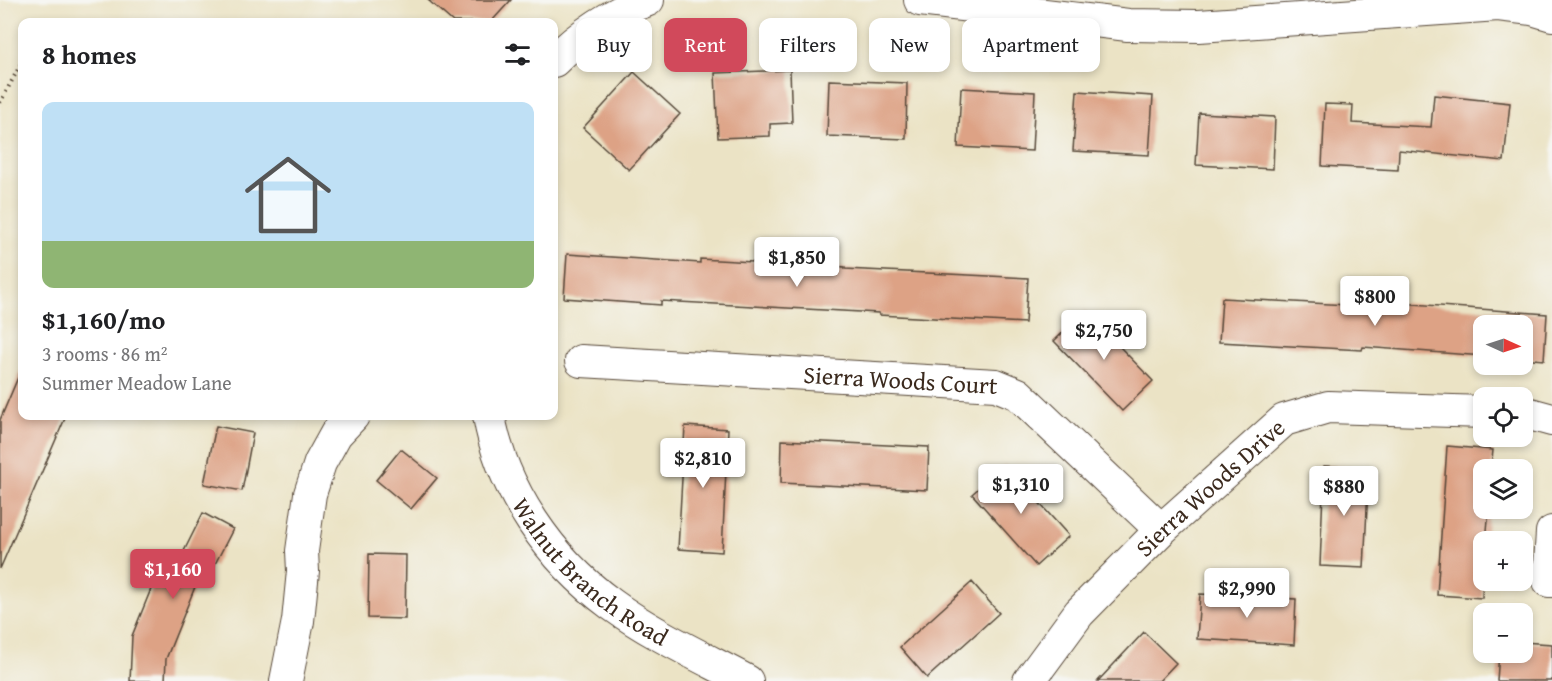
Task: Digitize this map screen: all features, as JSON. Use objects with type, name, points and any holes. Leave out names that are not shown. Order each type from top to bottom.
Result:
[{"type":"street","points":[[558,57],[601,23],[648,0]]},
{"type":"street","points":[[920,0],[1128,25],[1160,26],[1199,26],[1498,5],[1532,9],[1552,15]]},
{"type":"street","name":"Sierra Woods Court","points":[[581,362],[996,385],[1018,394],[1161,530]]},
{"type":"street","name":"Sierra Woods Drive","points":[[1029,681],[1079,613],[1161,530],[1284,420],[1328,407],[1473,412]]},
{"type":"street","points":[[1533,415],[1552,420]]},
{"type":"street","points":[[286,681],[298,621],[303,572],[302,551],[310,494],[320,463],[336,434],[348,420]]},
{"type":"street","name":"Walnut Branch Road","points":[[490,420],[502,462],[522,505],[546,541],[576,575],[611,604],[649,628],[747,681]]},
{"type":"street","points":[[1552,532],[1549,581],[1552,581]]},
{"type":"path","points":[[0,103],[18,69]]},
{"type":"building","points":[[428,0],[511,0],[495,18],[448,18]]},
{"type":"building","points":[[634,72],[680,114],[629,170],[583,128]]},
{"type":"building","points":[[790,72],[792,123],[770,124],[770,136],[718,138],[715,73]]},
{"type":"building","points":[[829,80],[907,83],[906,139],[827,136]]},
{"type":"building","points":[[961,88],[1035,92],[1032,151],[958,147]]},
{"type":"building","points":[[1077,91],[1153,96],[1149,155],[1073,151]]},
{"type":"building","points":[[1434,95],[1510,103],[1504,161],[1399,150],[1398,170],[1322,166],[1325,104],[1353,105],[1352,123],[1431,127]]},
{"type":"building","points":[[1199,113],[1275,117],[1273,169],[1196,165]]},
{"type":"building","points":[[567,254],[700,263],[700,259],[1028,278],[1025,323],[661,301],[661,305],[564,298]]},
{"type":"building","points":[[1222,298],[1400,308],[1400,303],[1547,314],[1544,360],[1533,359],[1533,315],[1473,315],[1473,355],[1363,347],[1362,350],[1219,342]]},
{"type":"building","points":[[1085,311],[1153,381],[1122,411],[1054,341]]},
{"type":"building","points":[[18,377],[18,420],[64,420],[0,569],[0,420]]},
{"type":"building","points":[[216,426],[253,433],[242,491],[204,484]]},
{"type":"building","points":[[685,426],[728,429],[722,552],[678,549]]},
{"type":"building","points":[[782,440],[929,447],[927,490],[781,483]]},
{"type":"building","points":[[1447,446],[1493,450],[1492,459],[1473,459],[1473,519],[1488,519],[1487,531],[1473,531],[1473,591],[1482,591],[1482,598],[1437,595]]},
{"type":"building","points":[[401,449],[437,478],[411,509],[376,480]]},
{"type":"building","points":[[1005,465],[1069,536],[1036,566],[972,494]]},
{"type":"building","points":[[1324,466],[1369,468],[1364,568],[1320,566]]},
{"type":"building","points":[[203,513],[233,529],[214,566],[205,562],[166,659],[165,681],[130,681],[132,636],[162,562],[176,567]]},
{"type":"building","points":[[369,554],[406,555],[405,619],[368,618]]},
{"type":"building","points":[[972,582],[999,613],[927,678],[900,647]]},
{"type":"building","points":[[1200,594],[1296,599],[1294,645],[1197,639]]},
{"type":"building","points":[[1144,632],[1176,663],[1159,681],[1098,681]]},
{"type":"building","points":[[1533,643],[1552,644],[1552,681],[1497,681],[1498,663],[1533,663]]}]
